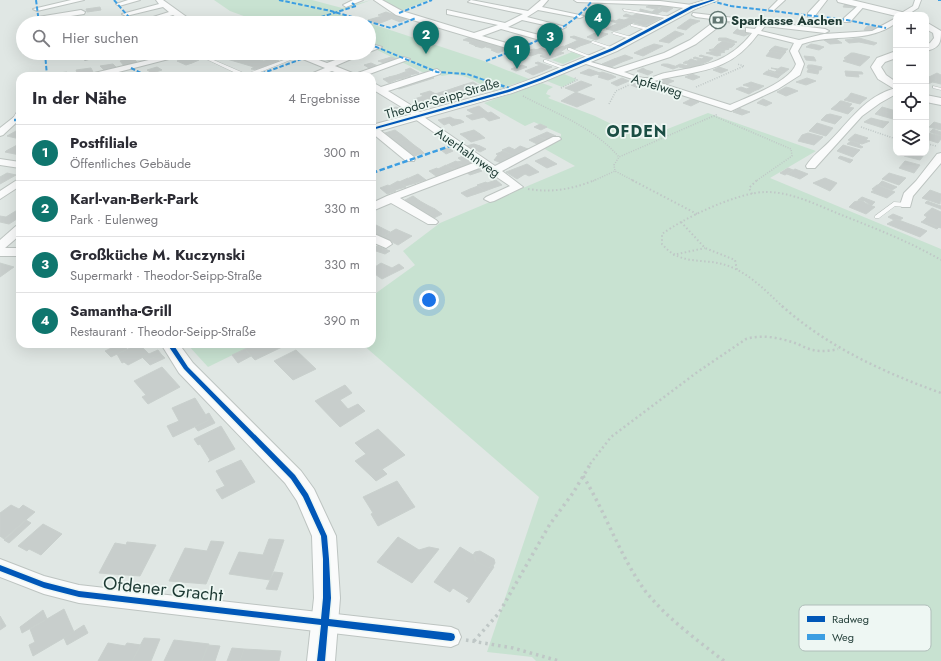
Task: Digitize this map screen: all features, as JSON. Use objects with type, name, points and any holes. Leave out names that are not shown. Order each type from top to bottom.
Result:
[{"type":"street","points":[[119,4],[137,0]]},
{"type":"street","points":[[346,5],[360,0]]},
{"type":"street","points":[[377,0],[399,12],[425,21],[517,48]]},
{"type":"street","points":[[474,36],[521,18],[537,8],[545,0]]},
{"type":"street","points":[[577,0],[660,2],[692,7]]},
{"type":"street","name":"Theodor-Seipp-Straße","points":[[376,128],[511,90],[567,69],[613,49],[692,7],[714,0]]},
{"type":"street","points":[[771,10],[782,0]]},
{"type":"street","points":[[811,15],[824,0]]},
{"type":"street","points":[[842,0],[893,12]]},
{"type":"street","points":[[907,12],[916,7],[918,0]]},
{"type":"street","points":[[37,9],[79,1],[82,16]]},
{"type":"street","points":[[425,21],[473,1],[528,13]]},
{"type":"street","points":[[126,14],[161,2],[178,16]]},
{"type":"street","points":[[847,20],[863,4]]},
{"type":"street","points":[[537,8],[580,16]]},
{"type":"street","points":[[56,16],[81,12]]},
{"type":"street","points":[[163,16],[174,13]]},
{"type":"street","points":[[681,13],[763,23],[849,36]]},
{"type":"street","points":[[443,14],[503,26],[540,38]]},
{"type":"street","points":[[696,16],[718,23],[799,42],[810,38],[849,36],[882,31],[893,22]]},
{"type":"street","points":[[521,18],[562,27]]},
{"type":"street","points":[[615,72],[667,55],[693,42],[718,23]]},
{"type":"street","points":[[642,80],[696,71],[727,61],[737,54],[763,23]]},
{"type":"street","points":[[929,27],[937,32],[940,38],[934,45],[929,47]]},
{"type":"street","points":[[731,108],[775,87],[797,73],[800,64],[794,51],[799,42]]},
{"type":"street","points":[[893,55],[881,60],[876,66],[882,77],[893,86]]},
{"type":"street","points":[[366,72],[406,59]]},
{"type":"street","points":[[112,72],[162,60]]},
{"type":"street","points":[[314,60],[344,72]]},
{"type":"street","points":[[319,72],[346,60]]},
{"type":"street","name":"Apfelweg","points":[[588,60],[615,72],[684,93],[714,104],[731,108]]},
{"type":"street","points":[[132,68],[140,72]]},
{"type":"street","points":[[381,90],[437,72]]},
{"type":"street","name":"Auerhahnweg","points":[[376,87],[411,109],[418,117],[493,171],[518,187]]},
{"type":"street","points":[[811,166],[815,158],[833,144],[848,125],[867,107],[880,98],[893,92]]},
{"type":"street","points":[[929,99],[941,102]]},
{"type":"street","points":[[0,133],[14,120]]},
{"type":"street","points":[[376,131],[410,159]]},
{"type":"street","points":[[493,171],[556,140]]},
{"type":"street","points":[[906,205],[908,195],[920,184],[941,156]]},
{"type":"street","points":[[0,162],[16,164]]},
{"type":"street","points":[[376,206],[391,198],[482,163]]},
{"type":"street","points":[[0,196],[16,184]]},
{"type":"street","points":[[490,199],[518,187]]},
{"type":"street","points":[[391,198],[432,222]]},
{"type":"street","points":[[0,246],[16,232]]},
{"type":"street","points":[[376,239],[386,244]]},
{"type":"street","points":[[0,252],[16,252]]},
{"type":"street","points":[[173,348],[186,368],[293,477],[306,496],[324,536],[326,558],[326,624],[321,661]]},
{"type":"street","name":"Ofdener Gracht","points":[[0,568],[44,585],[79,594],[146,600],[326,624]]},
{"type":"street","points":[[326,624],[451,638]]},
{"type":"lane","points":[[624,10],[671,18]]},
{"type":"lane","points":[[632,25],[651,30]]},
{"type":"lane","points":[[614,33],[634,38]]},
{"type":"lane","points":[[593,42],[613,49]]},
{"type":"lane","points":[[569,49],[588,60]]},
{"type":"lane","points":[[210,60],[237,72]]},
{"type":"lane","points":[[256,72],[288,60]]},
{"type":"lane","points":[[545,61],[567,69]]},
{"type":"lane","points":[[935,87],[941,89]]},
{"type":"lane","points":[[877,217],[894,204],[906,205]]},
{"type":"path","points":[[684,93],[744,66],[727,61]]},
{"type":"path","points":[[511,90],[596,134],[607,142],[619,157]]},
{"type":"path","points":[[609,104],[618,90]]},
{"type":"path","points":[[615,171],[614,165],[619,157],[731,108]]},
{"type":"path","points":[[713,116],[785,145],[791,150],[792,156],[751,184],[748,188],[752,194]]},
{"type":"path","points":[[848,125],[876,131],[893,138]]},
{"type":"path","points":[[518,187],[544,192],[560,192],[576,188],[615,171]]},
{"type":"path","points":[[615,171],[697,214]]},
{"type":"path","points":[[941,260],[890,233],[793,195],[774,192],[752,194],[697,214],[670,227],[662,234],[662,244],[672,255],[687,259],[722,264],[738,270],[803,324],[838,349],[882,370],[941,393]]},
{"type":"path","points":[[681,222],[705,248],[735,260],[738,270]]},
{"type":"path","points":[[672,255],[705,248]]},
{"type":"path","points":[[474,641],[499,613],[550,524],[594,458],[611,437],[696,373],[746,339],[755,336],[770,337],[795,343],[812,350],[827,351],[838,349]]},
{"type":"path","points":[[583,476],[596,496],[611,529],[646,592],[678,624],[724,661]]},
{"type":"path","points":[[451,638],[513,648],[559,661]]},
{"type":"green space","points":[[214,0],[312,0],[342,8],[371,0],[336,13],[346,16],[244,16],[230,11]]},
{"type":"green space","points":[[378,0],[429,0],[398,12]]},
{"type":"green space","points":[[376,25],[484,61],[529,79],[493,91],[462,76],[442,76],[432,71],[424,73],[376,49]]},
{"type":"green space","points":[[572,52],[582,56],[563,64],[552,60]]},
{"type":"green space","points":[[564,74],[576,79],[575,81],[562,87],[547,81]]},
{"type":"green space","points":[[542,83],[553,87],[548,90],[546,94],[551,96],[548,98],[595,116],[642,139],[708,113],[816,151],[770,178],[941,249],[941,661],[536,661],[532,657],[487,652],[539,497],[367,348],[376,348],[376,293],[415,265],[403,251],[440,223],[575,166],[543,148],[561,136],[561,134],[534,122],[525,126],[484,103]]},
{"type":"green space","points":[[191,348],[247,348],[208,367]]},
{"type":"building","points":[[845,4],[853,5],[852,6],[856,8],[843,7]]},
{"type":"building","points":[[650,5],[663,6],[655,9],[646,7]]},
{"type":"building","points":[[663,6],[673,8],[667,12],[658,10]]},
{"type":"building","points":[[100,7],[101,10],[87,12],[86,9]]},
{"type":"building","points":[[657,8],[662,11],[657,14],[640,11],[640,9],[652,12]]},
{"type":"building","points":[[386,12],[398,16],[378,24],[376,23],[376,18],[382,16],[378,15]]},
{"type":"building","points":[[638,13],[651,16],[642,20],[623,16],[626,14],[632,16]]},
{"type":"building","points":[[653,15],[662,17],[651,23],[642,20]]},
{"type":"building","points":[[397,16],[407,19],[400,22],[390,18]]},
{"type":"building","points":[[630,18],[640,20],[630,24],[616,21],[619,19],[624,20]]},
{"type":"building","points":[[690,19],[700,21],[692,25],[684,23]]},
{"type":"building","points":[[613,20],[630,24],[627,26],[610,21]]},
{"type":"building","points":[[640,20],[651,23],[645,26],[634,23]]},
{"type":"building","points":[[726,22],[747,23],[743,27]]},
{"type":"building","points":[[618,23],[627,26],[621,29],[612,26]]},
{"type":"building","points":[[684,23],[692,25],[686,30],[677,28]]},
{"type":"building","points":[[612,26],[621,29],[615,31],[606,29]]},
{"type":"building","points":[[869,26],[879,28],[872,32],[864,30]]},
{"type":"building","points":[[737,29],[747,31],[745,33],[749,34],[744,36],[733,33]]},
{"type":"building","points":[[675,31],[684,34],[676,38],[667,36]]},
{"type":"building","points":[[599,32],[608,34],[602,37],[593,34]]},
{"type":"building","points":[[593,34],[602,37],[596,40],[587,37]]},
{"type":"building","points":[[574,36],[592,42],[580,46],[572,43],[578,40],[570,37]]},
{"type":"building","points":[[667,36],[676,38],[669,43],[659,41]]},
{"type":"building","points":[[470,37],[477,40],[471,42],[463,40]]},
{"type":"building","points":[[726,38],[737,42],[733,43],[718,39]]},
{"type":"building","points":[[859,38],[877,43],[874,45],[859,42],[849,43],[845,40]]},
{"type":"building","points":[[478,39],[486,42],[476,46],[469,43]]},
{"type":"building","points":[[836,39],[842,43],[830,44],[824,40]]},
{"type":"building","points":[[723,41],[735,44],[729,48],[717,45]]},
{"type":"building","points":[[486,42],[493,44],[482,48],[475,46]]},
{"type":"building","points":[[572,43],[580,46],[574,49],[565,46]]},
{"type":"building","points":[[493,44],[500,46],[494,49],[486,47]]},
{"type":"building","points":[[654,44],[663,46],[653,51],[644,48]]},
{"type":"building","points":[[811,44],[824,47],[819,50],[806,47]]},
{"type":"building","points":[[717,45],[729,49],[725,50],[714,48]]},
{"type":"building","points":[[500,46],[508,49],[498,53],[491,50]]},
{"type":"building","points":[[563,46],[568,47],[560,52],[553,50]]},
{"type":"building","points":[[775,46],[788,49],[785,51],[771,49]]},
{"type":"building","points":[[541,48],[548,51],[552,49],[564,53],[556,56],[536,50]]},
{"type":"building","points":[[644,48],[653,51],[643,56],[634,53]]},
{"type":"building","points":[[716,48],[725,50],[723,52],[725,52],[721,53],[709,50]]},
{"type":"building","points":[[534,49],[542,52],[531,56],[526,54],[533,51],[530,50]]},
{"type":"building","points":[[771,49],[786,52],[784,54],[769,51]]},
{"type":"building","points":[[714,51],[721,53],[719,54],[721,55],[717,56],[706,53]]},
{"type":"building","points":[[770,51],[784,54],[780,59],[766,56]]},
{"type":"building","points":[[542,52],[556,56],[548,59],[540,56],[544,55],[539,53]]},
{"type":"building","points":[[851,53],[870,57],[860,66],[843,61],[846,59],[844,58]]},
{"type":"building","points":[[625,55],[633,58],[622,62],[614,59]]},
{"type":"building","points":[[701,55],[713,58],[709,61],[702,59],[704,57],[699,56]]},
{"type":"building","points":[[804,56],[814,57],[816,61],[806,60]]},
{"type":"building","points":[[391,57],[397,59],[384,63],[378,61]]},
{"type":"building","points":[[695,57],[709,61],[704,63],[697,61],[700,60],[693,58]]},
{"type":"building","points":[[614,59],[622,62],[611,67],[602,64]]},
{"type":"building","points":[[691,59],[704,63],[699,65],[686,62]]},
{"type":"building","points":[[135,60],[138,63],[124,66],[120,61]]},
{"type":"building","points":[[187,60],[199,60],[192,63]]},
{"type":"building","points":[[187,60],[192,63],[186,65],[177,61]]},
{"type":"building","points":[[230,60],[279,61],[257,70],[251,69],[254,67]]},
{"type":"building","points":[[686,61],[699,65],[694,68],[687,65],[689,64],[683,63]]},
{"type":"building","points":[[538,62],[552,67],[543,71],[535,67],[540,65],[535,63]]},
{"type":"building","points":[[371,63],[378,66],[369,68],[364,65]]},
{"type":"building","points":[[113,64],[116,67],[104,70],[100,66]]},
{"type":"building","points":[[663,64],[678,67],[673,69],[661,65]]},
{"type":"building","points":[[680,64],[693,67],[689,70],[676,66]]},
{"type":"building","points":[[522,65],[527,67],[516,71],[511,69]]},
{"type":"building","points":[[808,65],[822,67],[821,70],[807,68]]},
{"type":"building","points":[[157,67],[162,70],[150,72],[147,70]]},
{"type":"building","points":[[535,67],[543,71],[533,75],[525,71]]},
{"type":"building","points":[[719,67],[728,70],[721,73],[713,70]]},
{"type":"building","points":[[781,67],[789,69],[785,72],[771,68],[778,69]]},
{"type":"building","points":[[91,68],[93,72],[77,72],[76,70]]},
{"type":"building","points":[[410,68],[419,73],[410,75],[405,72],[409,71],[405,70]]},
{"type":"building","points":[[643,68],[653,72],[648,75],[637,71]]},
{"type":"building","points":[[809,68],[819,70],[818,74],[807,72]]},
{"type":"building","points":[[589,69],[600,73],[591,76],[580,73]]},
{"type":"building","points":[[768,70],[775,72],[777,70],[785,72],[781,75]]},
{"type":"building","points":[[767,71],[781,75],[778,78],[763,74]]},
{"type":"building","points":[[845,71],[862,72],[863,74],[858,74],[859,77],[846,76]]},
{"type":"building","points":[[405,72],[411,76],[403,78],[397,75]]},
{"type":"building","points":[[602,72],[616,77],[608,80],[598,77],[600,76],[597,74]]},
{"type":"building","points":[[937,73],[941,75],[941,84],[933,82],[937,80],[929,77]]},
{"type":"building","points":[[692,74],[700,77],[693,80],[685,77]]},
{"type":"building","points":[[397,75],[404,78],[395,80],[389,77]]},
{"type":"building","points":[[430,76],[434,78],[399,89],[395,87]]},
{"type":"building","points":[[389,77],[396,80],[389,83],[383,79]]},
{"type":"building","points":[[929,77],[937,80],[929,84]]},
{"type":"building","points":[[622,78],[629,81],[617,86],[611,83]]},
{"type":"building","points":[[665,78],[674,81],[667,84],[658,81]]},
{"type":"building","points":[[807,78],[816,81],[806,85],[796,82]]},
{"type":"building","points":[[581,81],[592,85],[576,92],[565,88]]},
{"type":"building","points":[[639,81],[646,84],[638,88],[631,85]]},
{"type":"building","points":[[473,82],[480,86],[470,89],[463,85]]},
{"type":"building","points":[[751,82],[764,86],[759,89],[746,84]]},
{"type":"building","points":[[745,84],[759,89],[754,91],[747,89],[750,87],[743,85]]},
{"type":"building","points":[[463,85],[470,89],[461,92],[454,88]]},
{"type":"building","points":[[741,87],[754,91],[749,94],[736,89]]},
{"type":"building","points":[[786,87],[798,91],[786,96],[777,92]]},
{"type":"building","points":[[454,88],[461,92],[451,95],[445,91]]},
{"type":"building","points":[[430,91],[440,97],[431,100],[420,94]]},
{"type":"building","points":[[445,91],[451,95],[442,98],[435,94]]},
{"type":"building","points":[[576,92],[595,99],[577,107],[561,101]]},
{"type":"building","points":[[851,93],[867,98],[863,101],[848,97]]},
{"type":"building","points":[[424,96],[431,100],[421,103],[414,99]]},
{"type":"building","points":[[848,97],[863,101],[860,104],[844,100]]},
{"type":"building","points":[[691,99],[699,102],[691,106],[683,103]]},
{"type":"building","points":[[763,99],[772,103],[766,106],[757,103]]},
{"type":"building","points":[[840,101],[852,104],[849,107],[837,104]]},
{"type":"building","points":[[837,104],[854,108],[848,114],[831,109]]},
{"type":"building","points":[[479,106],[488,113],[491,112],[500,118],[489,121],[484,117],[472,120],[466,116],[474,114],[467,110]]},
{"type":"building","points":[[396,107],[402,109],[395,112],[389,109]]},
{"type":"building","points":[[882,107],[893,110],[893,114],[879,110]]},
{"type":"building","points":[[740,108],[750,112],[742,115],[733,112]]},
{"type":"building","points":[[879,110],[893,114],[893,119],[875,114]]},
{"type":"building","points":[[830,114],[842,117],[835,124],[821,120],[826,115]]},
{"type":"building","points":[[450,117],[464,122],[452,126],[449,123],[444,125],[438,120]]},
{"type":"building","points":[[871,118],[889,122],[883,128],[864,122]]},
{"type":"building","points":[[934,122],[941,124],[941,130],[929,127]]},
{"type":"building","points":[[817,123],[833,128],[826,136],[809,131]]},
{"type":"building","points":[[540,124],[547,127],[541,130],[534,127]]},
{"type":"building","points":[[933,129],[941,132],[941,136],[930,132]]},
{"type":"building","points":[[395,130],[402,135],[391,138],[385,133]]},
{"type":"building","points":[[474,130],[480,134],[466,138],[460,134]]},
{"type":"building","points":[[16,131],[16,138],[7,136]]},
{"type":"building","points":[[547,132],[556,136],[548,140],[538,136]]},
{"type":"building","points":[[808,133],[823,137],[814,145],[798,141],[802,135]]},
{"type":"building","points":[[929,133],[941,136],[938,143],[929,140]]},
{"type":"building","points":[[480,134],[485,138],[471,142],[466,138]]},
{"type":"building","points":[[855,134],[868,138],[866,140],[870,141],[862,144],[848,140]]},
{"type":"building","points":[[402,135],[408,140],[397,143],[391,138]]},
{"type":"building","points":[[538,136],[547,140],[539,145],[529,140]]},
{"type":"building","points":[[408,140],[414,145],[404,148],[397,143]]},
{"type":"building","points":[[851,141],[860,144],[859,145],[863,147],[861,148],[847,144]]},
{"type":"building","points":[[474,144],[480,146],[473,149],[466,146]]},
{"type":"building","points":[[414,145],[421,150],[410,154],[404,148]]},
{"type":"building","points":[[843,145],[860,150],[853,157],[837,151]]},
{"type":"building","points":[[16,146],[16,154],[5,152]]},
{"type":"building","points":[[480,146],[486,149],[480,152],[474,149]]},
{"type":"building","points":[[520,146],[528,149],[522,153],[514,150]]},
{"type":"building","points":[[509,147],[522,153],[515,156],[502,150]]},
{"type":"building","points":[[448,148],[453,151],[446,154],[441,150]]},
{"type":"building","points":[[421,150],[424,153],[414,156],[411,153]]},
{"type":"building","points":[[503,151],[515,156],[508,160],[496,154]]},
{"type":"building","points":[[498,155],[508,160],[501,163],[494,160]]},
{"type":"building","points":[[463,156],[473,163],[463,166],[457,162],[462,161],[458,158]]},
{"type":"building","points":[[840,156],[853,160],[850,163],[838,158]]},
{"type":"building","points":[[904,156],[923,156],[920,160]]},
{"type":"building","points":[[545,157],[557,164],[547,168],[535,161]]},
{"type":"building","points":[[456,161],[463,167],[453,169],[447,165]]},
{"type":"building","points":[[905,161],[920,165],[914,173],[899,168]]},
{"type":"building","points":[[527,164],[539,172],[529,176],[525,174],[517,179],[506,172]]},
{"type":"building","points":[[446,165],[454,170],[443,173],[438,169]]},
{"type":"building","points":[[437,168],[444,173],[436,176],[429,171]]},
{"type":"building","points":[[478,168],[482,171],[470,175],[466,172]]},
{"type":"building","points":[[788,168],[793,170],[785,175],[780,173]]},
{"type":"building","points":[[795,169],[808,174],[800,179],[787,174]]},
{"type":"building","points":[[7,173],[16,175],[0,184],[0,177]]},
{"type":"building","points":[[889,173],[906,178],[899,185],[882,179]]},
{"type":"building","points":[[418,174],[426,180],[415,183],[409,178]]},
{"type":"building","points":[[408,178],[416,183],[405,186],[399,182]]},
{"type":"building","points":[[825,178],[837,183],[830,191],[813,183]]},
{"type":"building","points":[[496,180],[502,185],[493,188],[487,183]]},
{"type":"building","points":[[398,181],[406,187],[395,190],[389,186]]},
{"type":"building","points":[[882,181],[897,187],[892,190],[878,185]]},
{"type":"building","points":[[486,182],[493,188],[485,191],[477,185]]},
{"type":"building","points":[[388,185],[396,191],[387,194],[380,188]]},
{"type":"building","points":[[877,185],[895,192],[887,198],[871,192]]},
{"type":"building","points":[[478,186],[485,191],[476,194],[470,189]]},
{"type":"building","points":[[470,189],[476,194],[467,197],[461,193]]},
{"type":"building","points":[[930,190],[941,194],[940,204],[922,198]]},
{"type":"building","points":[[413,196],[420,201],[412,205],[405,200]]},
{"type":"building","points":[[862,197],[875,202],[871,206],[865,201],[858,200]]},
{"type":"building","points":[[861,200],[875,207],[866,214],[849,207],[854,202]]},
{"type":"building","points":[[420,201],[427,205],[419,209],[412,205]]},
{"type":"building","points":[[927,201],[941,206],[941,209],[925,203]]},
{"type":"building","points":[[427,205],[435,209],[426,213],[419,209]]},
{"type":"building","points":[[932,208],[941,212],[941,228],[923,221],[927,217],[924,215]]},
{"type":"building","points":[[435,209],[442,214],[434,218],[426,213]]},
{"type":"building","points":[[16,211],[16,220],[9,224],[0,222],[0,216],[6,217]]},
{"type":"building","points":[[893,214],[903,218],[900,220],[894,220],[888,217]]},
{"type":"building","points":[[896,219],[927,231],[920,237],[887,224]]},
{"type":"building","points":[[923,221],[939,227],[937,229],[921,222]]},
{"type":"building","points":[[376,225],[382,228],[376,232]]},
{"type":"building","points":[[382,228],[390,232],[382,237],[376,234],[376,232]]},
{"type":"building","points":[[396,229],[412,236],[398,245],[382,237]]},
{"type":"building","points":[[377,246],[390,251],[385,254],[376,251]]},
{"type":"building","points":[[0,263],[14,267],[0,277]]},
{"type":"building","points":[[381,263],[392,268],[399,264],[404,268],[382,279],[376,275],[376,266]]},
{"type":"building","points":[[111,348],[120,348],[108,354],[105,351]]},
{"type":"building","points":[[120,348],[127,349],[111,357],[108,354]]},
{"type":"building","points":[[130,348],[143,348],[149,354],[128,365],[124,362],[122,363],[117,354]]},
{"type":"building","points":[[247,348],[280,348],[255,360],[245,349]]},
{"type":"building","points":[[245,349],[251,356],[238,363],[232,355]]},
{"type":"building","points":[[158,350],[161,354],[146,361],[142,357]]},
{"type":"building","points":[[296,350],[316,369],[293,380],[274,361]]},
{"type":"building","points":[[161,354],[165,358],[150,365],[146,361]]},
{"type":"building","points":[[162,367],[180,387],[148,404],[142,397],[146,395],[134,381]]},
{"type":"building","points":[[345,385],[352,393],[340,400],[348,409],[358,404],[365,411],[340,427],[315,401]]},
{"type":"building","points":[[195,398],[209,420],[173,437],[167,426],[179,421],[172,408]]},
{"type":"building","points":[[209,413],[215,423],[198,431],[195,427],[209,420],[205,415]]},
{"type":"building","points":[[221,426],[235,449],[208,462],[210,460],[200,444],[198,445],[194,439]]},
{"type":"building","points":[[378,429],[405,455],[371,476],[355,461],[366,454],[355,443]]},
{"type":"building","points":[[241,460],[255,482],[222,499],[216,490],[225,486],[216,471]]},
{"type":"building","points":[[382,469],[387,474],[376,481],[371,476]]},
{"type":"building","points":[[397,481],[415,507],[378,526],[371,514],[373,513],[363,497]]},
{"type":"building","points":[[11,505],[19,509],[23,505],[35,512],[4,539],[0,536],[0,513]]},
{"type":"building","points":[[26,520],[31,523],[9,543],[4,540]]},
{"type":"building","points":[[43,524],[62,534],[41,555],[29,549],[27,551],[18,546]]},
{"type":"building","points":[[398,537],[419,550],[429,547],[439,549],[412,583],[377,562]]},
{"type":"building","points":[[269,539],[284,540],[270,580],[229,574],[239,552],[263,555]]},
{"type":"building","points":[[211,541],[224,542],[206,584],[169,581],[185,548],[207,551]]},
{"type":"building","points":[[127,542],[156,545],[140,576],[99,573],[115,543],[126,545]]},
{"type":"building","points":[[460,547],[475,556],[475,561],[489,568],[492,565],[494,567],[469,603],[466,601],[469,598],[453,588],[450,592],[434,582]]},
{"type":"building","points":[[480,551],[494,559],[495,563],[493,566],[492,565],[489,568],[475,561],[475,556],[473,555],[475,552]]},
{"type":"building","points":[[274,572],[283,573],[277,590],[266,589]]},
{"type":"building","points":[[64,609],[74,632],[33,656],[29,645],[35,642],[30,629]]},
{"type":"building","points":[[43,610],[47,619],[22,633],[20,627]]},
{"type":"building","points":[[0,616],[6,626],[0,630]]},
{"type":"building","points":[[84,625],[88,633],[67,645],[64,638]]},
{"type":"building","points":[[144,638],[160,639],[151,661],[132,661]]},
{"type":"building","points":[[174,640],[209,644],[202,661],[164,661]]},
{"type":"building","points":[[108,643],[125,646],[127,643],[141,645],[132,661],[98,661]]},
{"type":"building","points":[[208,645],[220,646],[215,661],[202,661]]},
{"type":"building","points":[[232,648],[244,649],[240,661],[227,661]]},
{"type":"building","points":[[244,649],[281,651],[279,661],[240,661]]},
{"type":"marked path","points":[[36,0],[38,16]]},
{"type":"marked path","points":[[114,0],[128,16]]},
{"type":"marked path","points":[[279,0],[349,16]]},
{"type":"marked path","points":[[399,13],[432,0]]},
{"type":"marked path","points":[[486,61],[559,30],[584,12],[592,1]]},
{"type":"marked path","points":[[711,1],[731,6],[847,20],[886,28]]},
{"type":"marked path","points":[[324,16],[356,6],[352,3]]},
{"type":"marked path","points":[[376,24],[391,28],[416,18]]},
{"type":"marked path","points":[[376,47],[437,72],[467,74],[509,88]]},
{"type":"marked path","points":[[46,60],[47,72]]},
{"type":"marked path","points":[[266,72],[299,60]]},
{"type":"marked path","points":[[131,68],[139,72]]},
{"type":"marked path","points":[[376,172],[456,144]]},
{"type":"cycle path","points":[[376,128],[508,91],[541,79],[613,49],[692,7],[714,0]]},
{"type":"cycle path","points":[[173,348],[186,368],[293,477],[306,496],[324,536],[327,598],[321,661]]},
{"type":"cycle path","points":[[0,568],[44,585],[79,594],[451,637]]},
{"type":"place","name":"Sparkasse Aachen","points":[[718,20]]},
{"type":"place","name":"Samantha-Grill","points":[[598,37]]},
{"type":"place","name":"Karl-van-Berk-Park","points":[[426,54]]},
{"type":"place","name":"Großküche M. Kuczynski","points":[[550,56]]},
{"type":"place","name":"Postfiliale","points":[[517,69]]},
{"type":"district","name":"OFDEN","points":[[637,131]]}]
